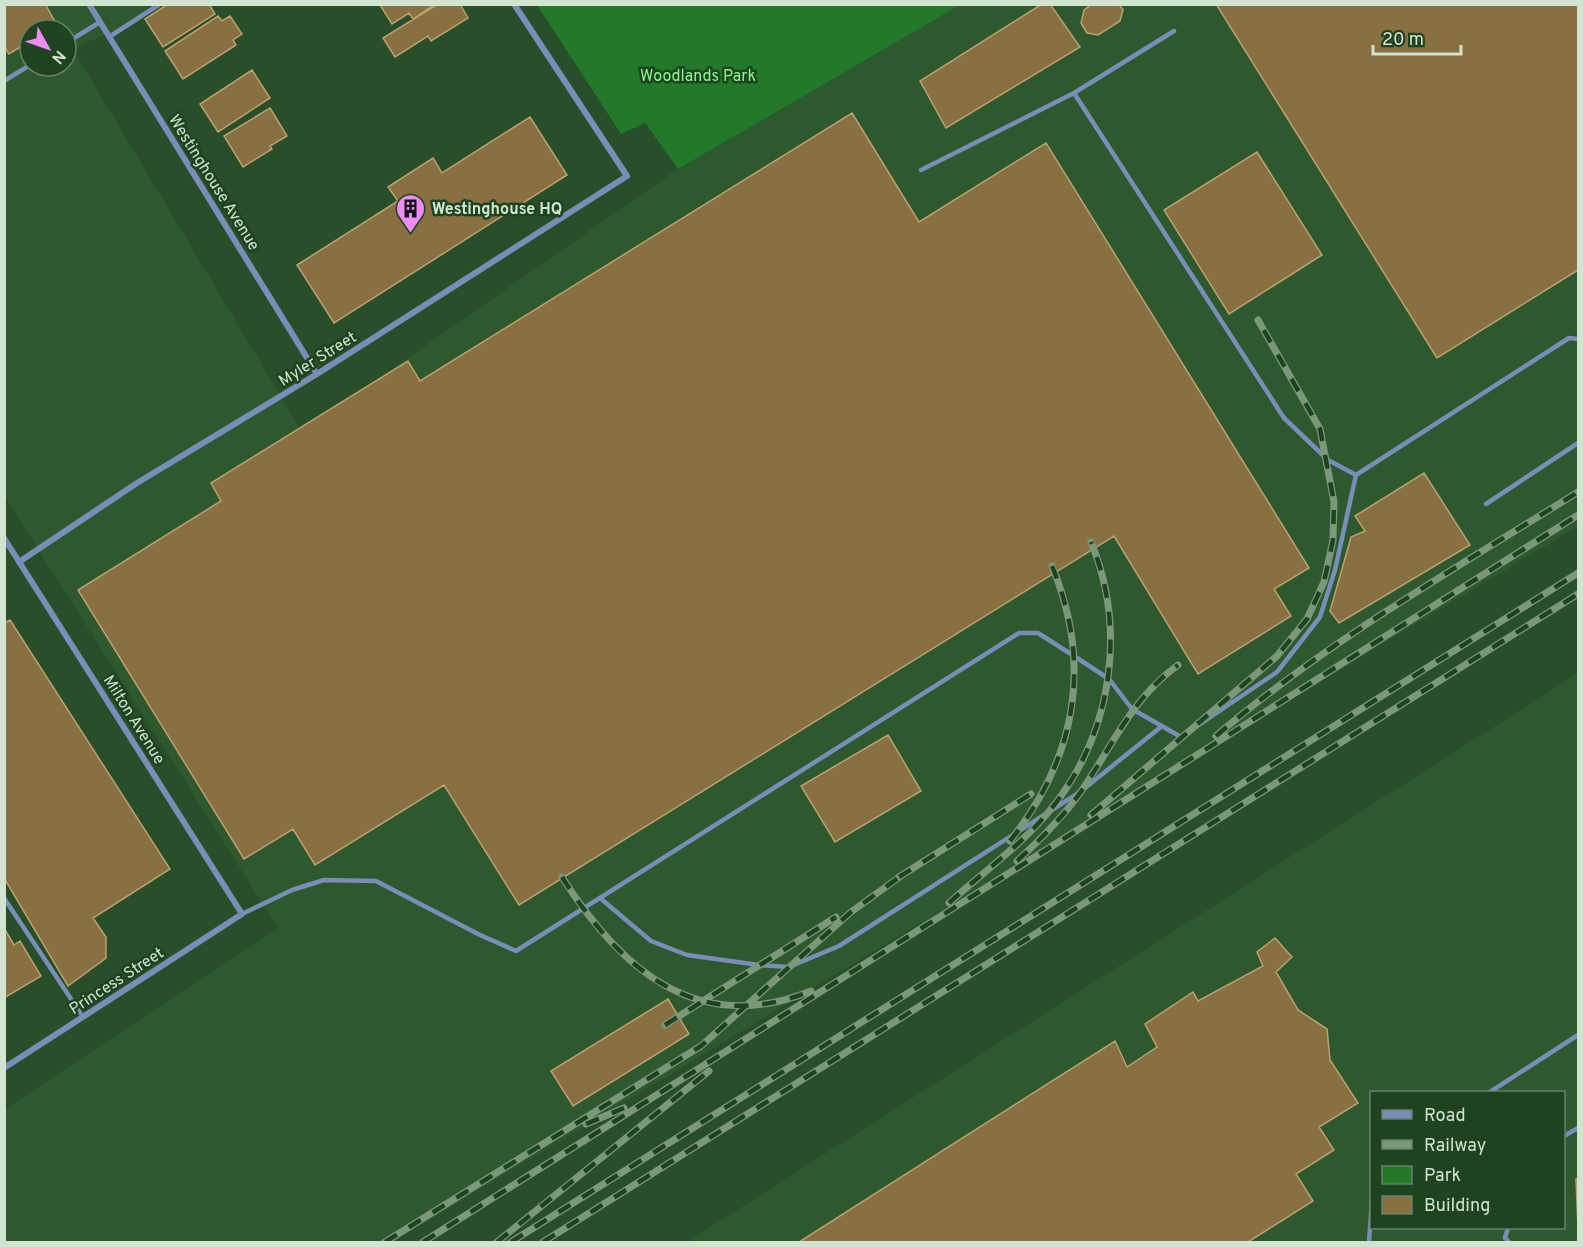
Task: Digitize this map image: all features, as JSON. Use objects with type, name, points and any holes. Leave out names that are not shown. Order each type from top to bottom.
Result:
[{"type":"street","name":"Westinghouse Avenue","points":[[89,4],[317,374]]},
{"type":"street","name":"Myler Street","points":[[19,562],[137,483],[317,374],[627,176],[514,4]]},
{"type":"street","name":"Milton Avenue","points":[[4,538],[242,914]]},
{"type":"street","name":"Princess Street","points":[[4,1068],[242,914]]},
{"type":"lane","points":[[109,36],[160,4]]},
{"type":"lane","points":[[78,36],[100,22]]},
{"type":"lane","points":[[921,170],[1074,93],[1174,31]]},
{"type":"lane","points":[[4,81],[18,73]]},
{"type":"lane","points":[[1074,93],[1284,418],[1328,460],[1356,475]]},
{"type":"lane","points":[[242,914],[292,890],[324,880],[376,881],[516,951],[1019,633],[1038,633],[1074,656],[1108,679],[1132,709],[1181,737],[1277,672],[1320,617],[1335,570],[1356,475],[1569,338],[1578,339]]},
{"type":"lane","points":[[1486,504],[1578,443]]},
{"type":"lane","points":[[600,898],[651,941],[687,955],[789,967],[839,946],[1080,792],[1162,726]]},
{"type":"lane","points":[[4,898],[83,1017]]},
{"type":"lane","points":[[1492,1091],[1578,1035]]},
{"type":"lane","points":[[1369,1242],[1370,1221]]},
{"type":"shaded area","points":[[5,5],[160,5],[127,26],[78,46],[78,18],[18,18],[18,78],[78,78],[78,58],[302,432],[678,169],[960,5],[1578,5],[1578,526],[393,1242],[5,1242],[5,1109],[278,928],[5,497]]},
{"type":"shaded area","points":[[1578,673],[1578,1242],[687,1242]]},
{"type":"green space","name":"Woodlands Park","points":[[537,5],[960,5],[678,169],[645,123],[621,134]]},
{"type":"building","points":[[4,4],[45,4],[53,18],[18,18],[18,48],[9,54],[4,46]]},
{"type":"building","points":[[168,4],[209,4],[215,14],[163,47],[145,19]]},
{"type":"building","points":[[435,4],[413,19],[409,13],[392,24],[380,5]]},
{"type":"building","points":[[438,4],[460,4],[468,18],[431,41],[428,36],[395,57],[383,38]]},
{"type":"building","points":[[1042,4],[1050,4],[1080,47],[946,128],[920,81]]},
{"type":"building","points":[[1092,4],[1119,4],[1123,10],[1120,21],[1098,35],[1087,33],[1081,23],[1084,10]]},
{"type":"building","points":[[1216,4],[1578,4],[1578,270],[1437,358]]},
{"type":"building","points":[[218,16],[222,21],[230,16],[242,34],[233,40],[236,45],[183,79],[165,51]]},
{"type":"building","points":[[252,70],[270,98],[218,132],[200,104]]},
{"type":"building","points":[[270,108],[287,136],[270,146],[272,149],[243,167],[224,136]]},
{"type":"building","points":[[852,113],[919,222],[1046,143],[1309,568],[1274,589],[1291,616],[1198,674],[1114,536],[519,905],[444,785],[315,865],[293,829],[244,859],[78,590],[221,501],[211,483],[408,361],[420,381]]},
{"type":"building","name":"Westinghouse HQ","points":[[530,117],[567,175],[334,323],[297,265],[398,201],[388,187],[433,158],[442,173]]},
{"type":"building","points":[[1257,152],[1322,255],[1229,314],[1164,210]]},
{"type":"building","points":[[1424,473],[1470,545],[1339,623],[1330,611],[1351,537],[1365,531],[1355,516]]},
{"type":"building","points":[[10,620],[170,869],[93,918],[106,937],[106,958],[68,986],[4,878],[4,623]]},
{"type":"building","points":[[888,735],[921,791],[835,842],[801,786]]},
{"type":"building","points":[[4,928],[14,945],[20,941],[41,976],[4,998]]},
{"type":"building","points":[[1275,938],[1292,957],[1276,972],[1298,1010],[1327,1029],[1330,1060],[1358,1103],[1319,1127],[1334,1150],[1296,1174],[1313,1201],[1248,1242],[799,1242],[1115,1041],[1127,1067],[1157,1047],[1145,1024],[1193,992],[1198,1001],[1263,966],[1257,952]]},
{"type":"building","points":[[668,999],[689,1034],[573,1106],[551,1071]]},
{"type":"building","points":[[1578,1178],[1578,1228],[1576,1179]]},
{"type":"railway","points":[[1091,815],[1277,656],[1307,619],[1324,582],[1333,540],[1334,502],[1320,429],[1258,320]]},
{"type":"railway","points":[[1216,736],[1258,701],[1347,637],[1578,492]]},
{"type":"railway","points":[[423,1242],[1578,515]]},
{"type":"railway","points":[[949,903],[1046,815],[1077,771],[1091,740],[1102,708],[1108,675],[1110,641],[1108,608],[1102,574],[1091,542]]},
{"type":"railway","points":[[1010,841],[1050,777],[1063,744],[1071,710],[1074,675],[1072,639],[1065,603],[1052,566]]},
{"type":"railway","points":[[511,1242],[1578,573]]},
{"type":"railway","points":[[543,1242],[1578,594]]},
{"type":"railway","points":[[1017,861],[1042,837],[1080,793],[1123,724],[1147,693],[1178,665]]},
{"type":"railway","points":[[899,877],[1031,794]]},
{"type":"railway","points":[[385,1242],[701,1046],[851,912],[905,873]]},
{"type":"railway","points":[[562,877],[609,940],[636,966],[666,986],[697,999],[732,1006],[770,1003],[811,991]]},
{"type":"railway","points":[[665,1025],[836,917]]},
{"type":"railway","points":[[497,1242],[709,1071]]},
{"type":"railway","points":[[586,1124],[624,1108]]},
{"type":"place","name":"Westinghouse HQ","points":[[411,234]]}]
